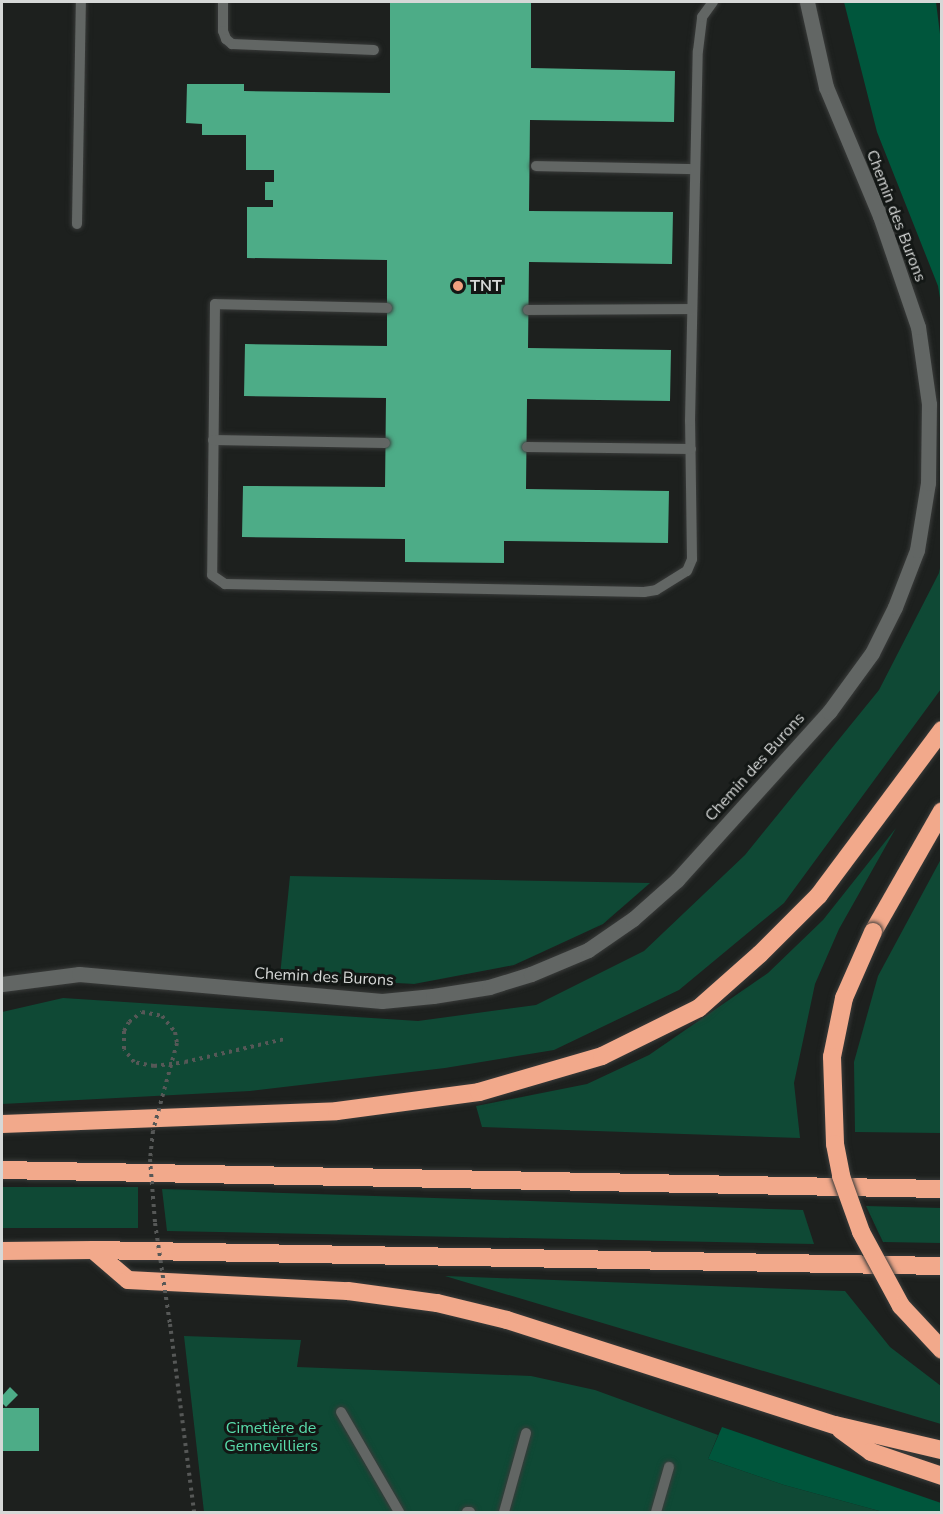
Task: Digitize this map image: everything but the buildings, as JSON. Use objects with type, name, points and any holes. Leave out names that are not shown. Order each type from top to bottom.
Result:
[{"type":"highway","points":[[2,1124],[337,1111],[479,1092],[602,1056],[699,1008],[759,954],[819,895],[942,730]]},
{"type":"highway","points":[[942,811],[873,932],[844,998],[832,1058],[835,1144],[841,1176],[861,1232],[901,1306],[942,1350]]},
{"type":"highway","points":[[2,1170],[942,1189]]},
{"type":"highway","points":[[2,1251],[93,1250],[942,1266]]},
{"type":"highway","points":[[93,1250],[128,1280],[348,1291],[437,1303],[507,1320],[835,1425],[942,1450]]},
{"type":"highway","points":[[835,1425],[871,1452],[942,1476]]},
{"type":"street","name":"Chemin des Burons","points":[[2,984],[79,974],[266,993],[382,1001],[489,987],[531,974],[588,950],[633,919],[678,880],[829,712],[872,653],[895,607],[917,550],[928,483],[929,404],[918,327],[880,216],[826,87],[807,2]]},
{"type":"lane","points":[[77,224],[81,2]]},
{"type":"lane","points":[[223,2],[223,31],[226,39],[232,44],[374,50]]},
{"type":"lane","points":[[387,308],[215,304],[212,575],[225,584],[644,592],[656,590],[687,571],[692,559],[692,309],[700,28],[702,17],[713,2]]},
{"type":"lane","points":[[536,166],[695,169]]},
{"type":"lane","points":[[528,310],[692,309]]},
{"type":"lane","points":[[213,440],[386,443]]},
{"type":"lane","points":[[526,447],[691,449]]},
{"type":"lane","points":[[341,1412],[399,1512]]},
{"type":"lane","points":[[504,1512],[526,1433]]},
{"type":"lane","points":[[656,1512],[669,1467]]},
{"type":"path","points":[[194,1512],[170,1324],[154,1223],[150,1159],[153,1131],[177,1043],[175,1032],[162,1016],[142,1012],[129,1022],[124,1031],[124,1049],[134,1062],[154,1066],[185,1062],[285,1039]]},
{"type":"green space","points":[[844,2],[936,2],[942,50],[941,304],[938,286],[877,132]]},
{"type":"green space","points":[[941,563],[941,689],[784,903],[679,990],[554,1050],[445,1068],[250,1091],[2,1104],[2,1012],[63,998],[418,1021],[536,1005],[644,951],[745,855],[879,690],[939,573]]},
{"type":"green space","points":[[896,828],[839,929],[815,984],[794,1083],[800,1138],[482,1127],[476,1106],[587,1084],[649,1055],[768,973],[823,920]]},
{"type":"green space","points":[[941,859],[941,1133],[855,1132],[854,1062],[878,976]]},
{"type":"green space","points":[[290,876],[650,883],[603,924],[514,965],[414,984],[280,976]]},
{"type":"green space","points":[[2,1187],[138,1187],[138,1228],[2,1228]]},
{"type":"green space","points":[[162,1189],[803,1210],[814,1244],[167,1231]]},
{"type":"green space","points":[[866,1206],[941,1208],[941,1243],[883,1242]]},
{"type":"green space","points":[[445,1276],[845,1291],[890,1347],[941,1386],[941,1424]]},
{"type":"green space","name":"Cimetière de Gennevilliers","points":[[184,1336],[301,1340],[297,1367],[531,1376],[595,1390],[718,1435],[708,1459],[784,1485],[883,1512],[204,1512]]},
{"type":"green space","points":[[722,1427],[941,1503],[941,1512],[883,1512],[784,1485],[708,1459]]},
{"type":"place","name":"TNT","points":[[458,286]]}]
